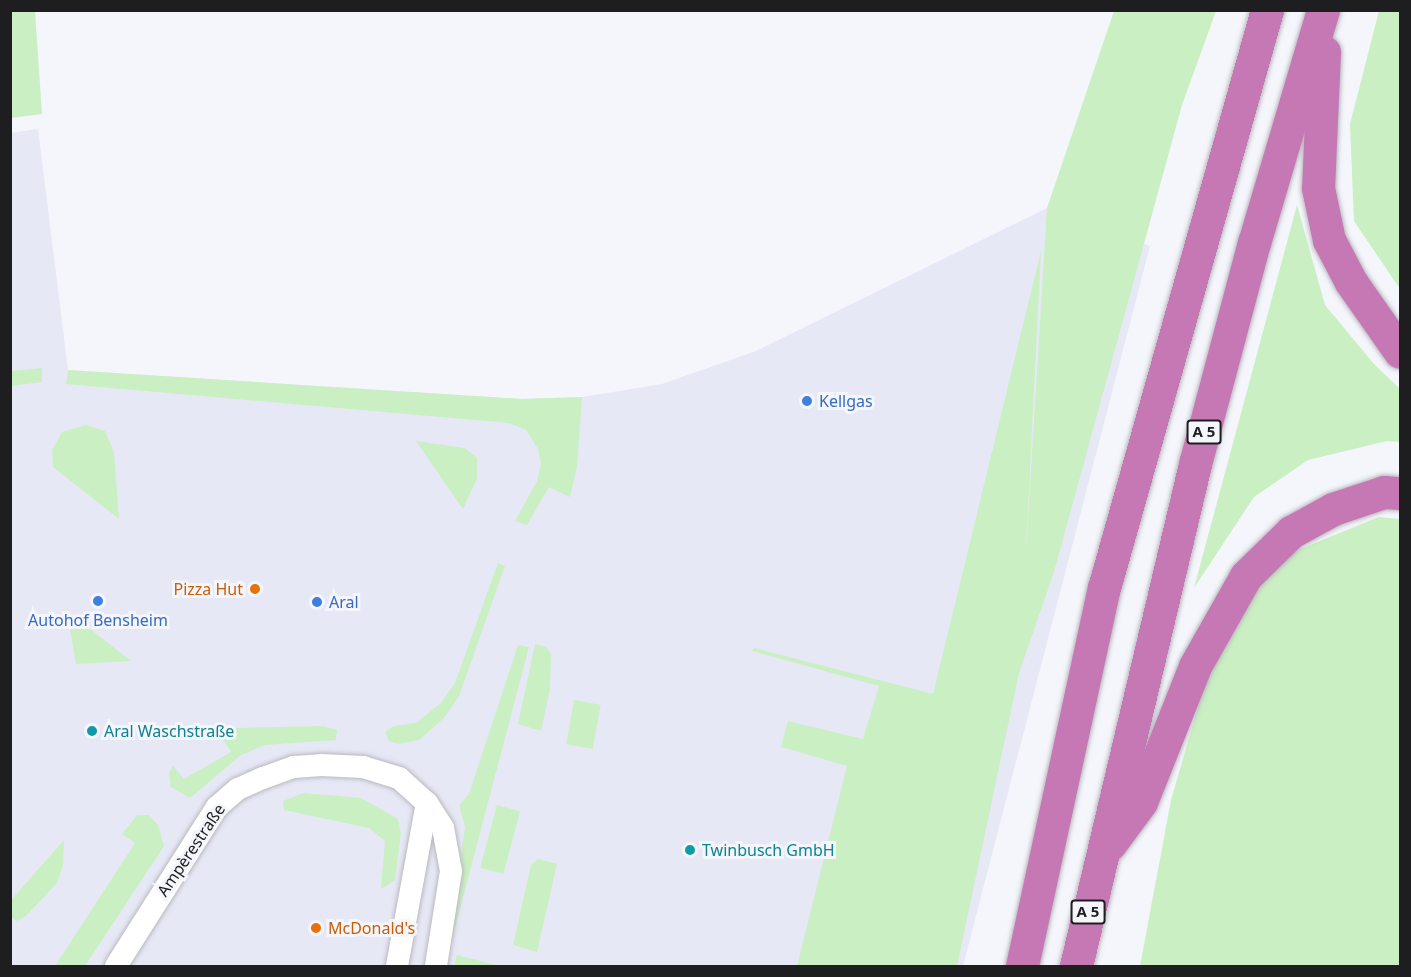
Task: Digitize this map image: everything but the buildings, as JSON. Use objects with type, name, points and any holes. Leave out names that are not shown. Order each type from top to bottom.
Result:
[{"type":"highway","points":[[1007,966],[1025,951],[1104,588],[1267,10]]},
{"type":"highway","points":[[1324,10],[1318,188],[1329,240],[1351,282],[1401,352]]},
{"type":"highway","name":"A 5","points":[[1076,966],[1195,464],[1254,243],[1324,10]]},
{"type":"highway","points":[[1100,857],[1141,802],[1196,666],[1246,576],[1291,532],[1334,509],[1384,492],[1401,493]]},
{"type":"street","name":"Ampèrestraße","points":[[116,966],[217,807],[238,789],[294,767],[363,768],[399,778],[427,803],[443,828],[451,871],[436,966]]},
{"type":"street","points":[[396,966],[427,803]]},
{"type":"shaded area","points":[[38,129],[68,370],[522,399],[582,397],[662,384],[756,351],[1047,208],[1150,246],[963,966],[11,966],[10,133]]},
{"type":"green space","points":[[10,11],[35,11],[42,114],[11,118]]},
{"type":"green space","points":[[1114,11],[1216,11],[1182,105],[1054,572],[1019,673],[957,966],[797,966],[847,766],[781,747],[788,721],[863,739],[879,686],[752,651],[754,648],[933,694],[1041,251],[1025,568],[1047,208]]},
{"type":"green space","points":[[1379,11],[1400,11],[1400,289],[1354,221],[1350,124]]},
{"type":"green space","points":[[1297,205],[1325,305],[1374,364],[1400,389],[1400,442],[1387,441],[1308,460],[1254,497],[1194,588]]},
{"type":"green space","points":[[42,368],[42,382],[11,386],[11,371]]},
{"type":"green space","points":[[68,370],[522,399],[582,397],[577,467],[570,497],[549,487],[527,525],[515,521],[537,481],[541,464],[538,449],[526,430],[509,423],[66,384]]},
{"type":"green space","points":[[86,425],[105,431],[114,452],[119,519],[53,467],[52,450],[62,432]]},
{"type":"green space","points":[[416,441],[465,448],[477,458],[477,478],[463,509]]},
{"type":"green space","points":[[1379,517],[1400,519],[1400,966],[1140,966],[1171,800],[1211,662],[1256,583],[1298,550]]},
{"type":"green space","points":[[498,563],[505,566],[459,696],[444,718],[419,740],[398,744],[389,741],[385,732],[394,726],[416,723],[441,703],[455,683]]},
{"type":"green space","points":[[67,611],[131,661],[76,664]]},
{"type":"green space","points":[[535,644],[546,647],[551,654],[550,689],[541,731],[518,724]]},
{"type":"green space","points":[[518,645],[529,647],[445,966],[465,827],[459,805],[469,794]]},
{"type":"green space","points":[[574,700],[601,705],[593,749],[566,744]]},
{"type":"green space","points":[[323,726],[337,730],[336,740],[265,745],[241,755],[190,798],[171,787],[169,774],[173,766],[184,779],[231,752],[222,738],[237,728]]},
{"type":"green space","points":[[303,793],[361,798],[398,819],[401,833],[395,880],[381,889],[385,841],[369,828],[284,810],[283,801]]},
{"type":"green space","points":[[497,805],[520,811],[503,874],[480,868]]},
{"type":"green space","points":[[137,815],[149,815],[158,825],[164,846],[85,966],[55,966],[135,843],[122,834]]},
{"type":"green space","points":[[64,840],[63,866],[57,883],[26,916],[17,921],[11,917],[11,900]]},
{"type":"green space","points":[[538,859],[557,864],[537,952],[513,945],[531,865]]},
{"type":"green space","points":[[457,955],[500,966],[454,966]]},
{"type":"place","name":"Kellgas","points":[[807,401]]},
{"type":"place","name":"Pizza Hut","points":[[255,589]]},
{"type":"place","name":"Autohof Bensheim","points":[[98,601]]},
{"type":"place","name":"Aral","points":[[317,602]]},
{"type":"place","name":"Aral Waschstraße","points":[[92,731]]},
{"type":"place","name":"Twinbusch GmbH","points":[[690,850]]},
{"type":"place","name":"McDonald's","points":[[316,928]]}]
